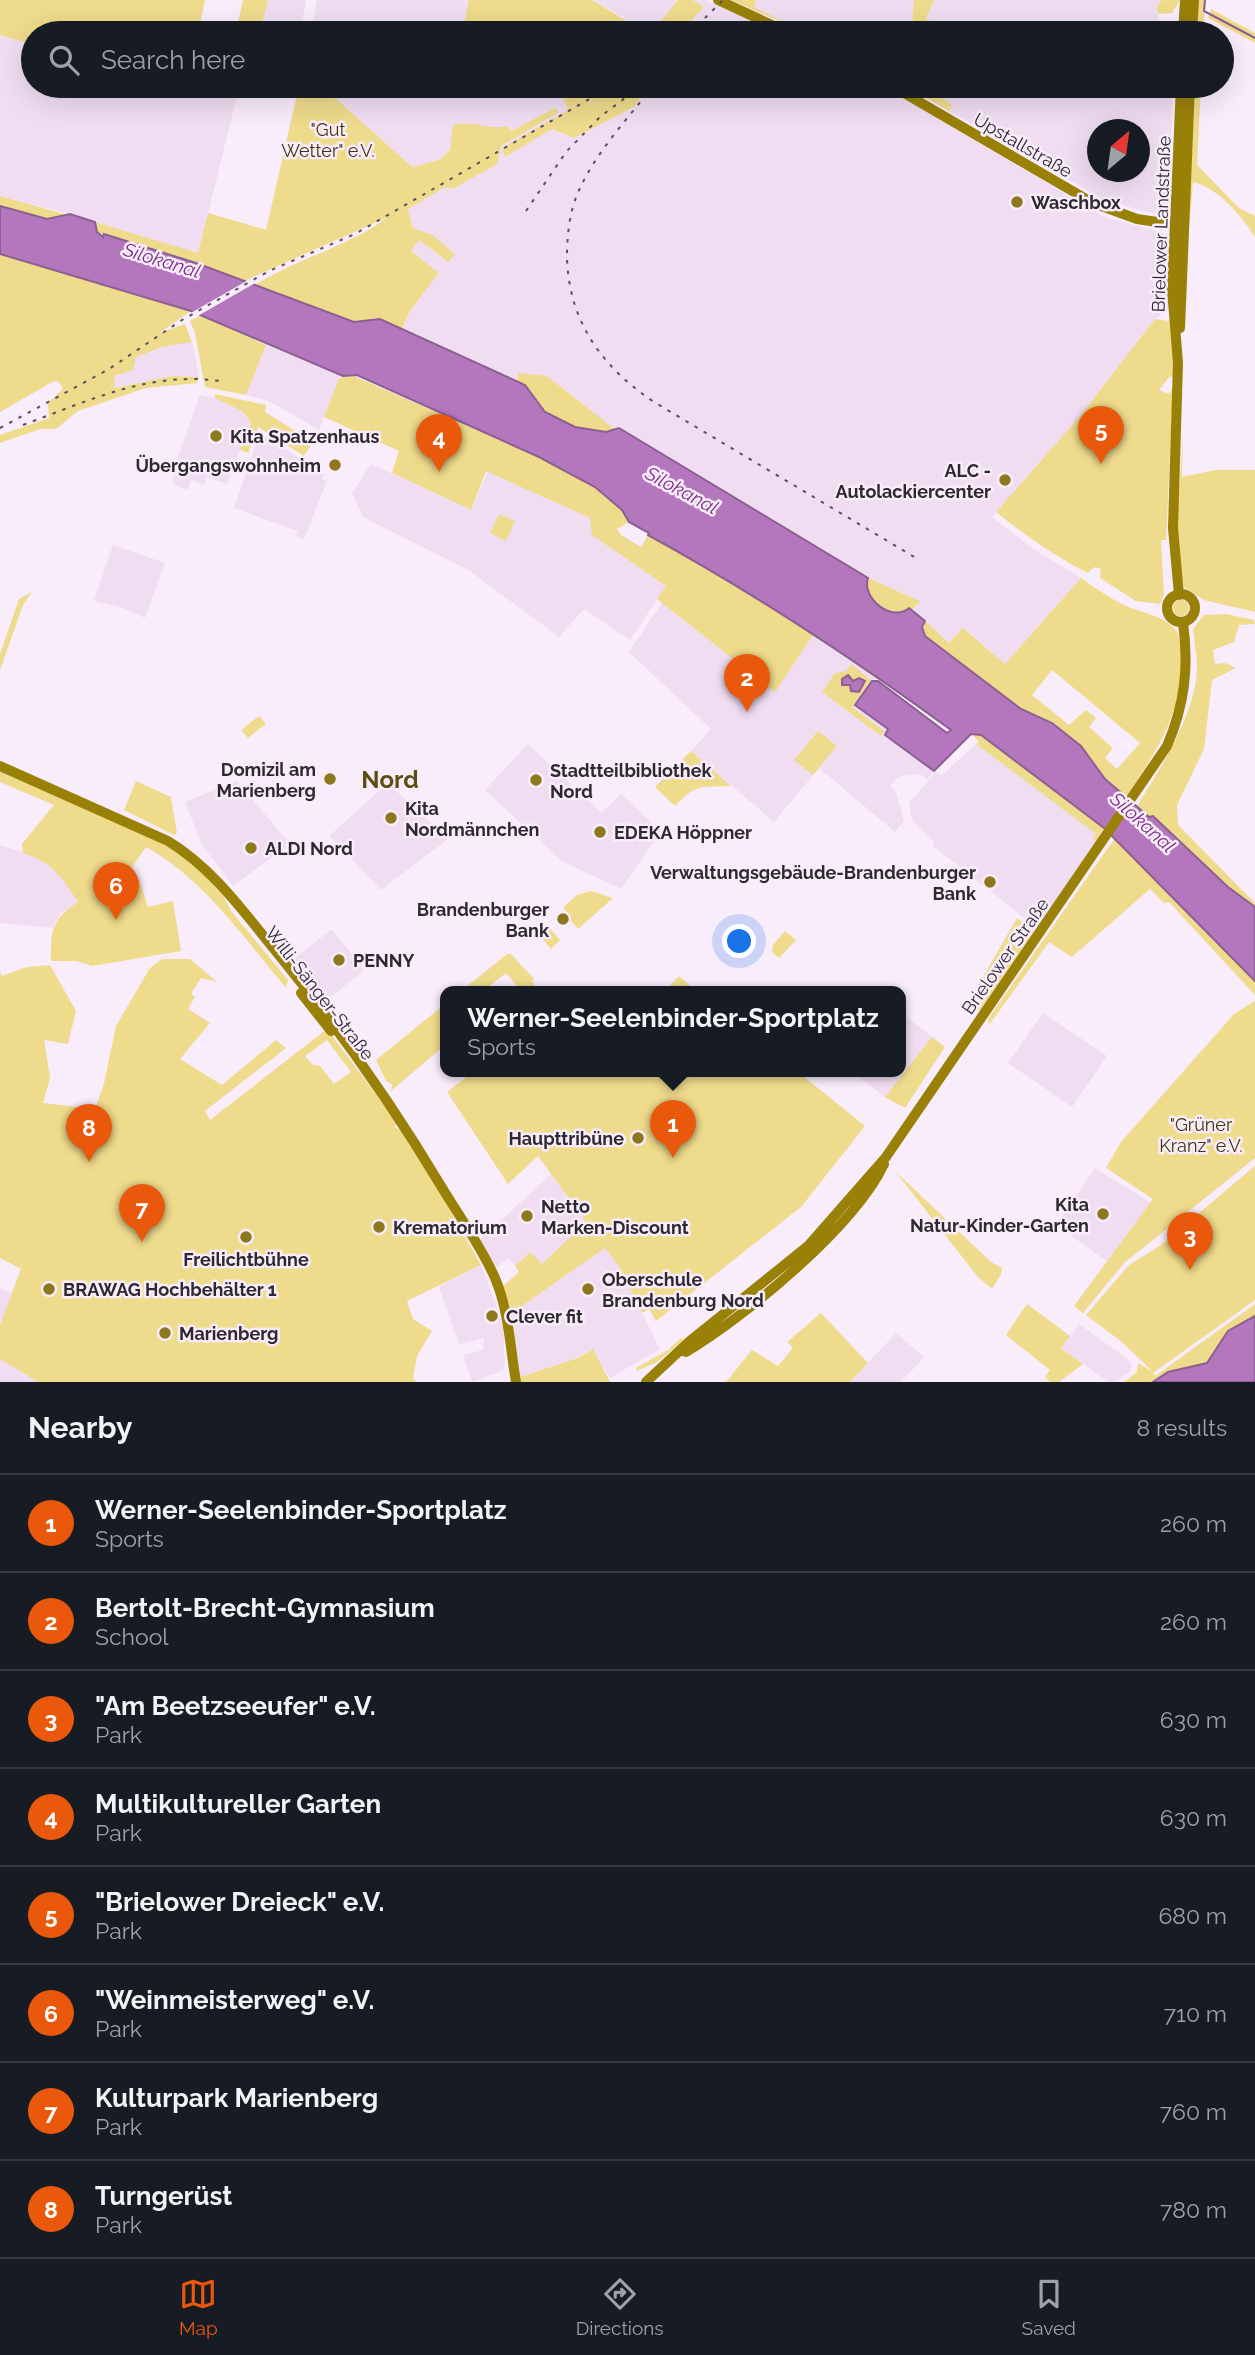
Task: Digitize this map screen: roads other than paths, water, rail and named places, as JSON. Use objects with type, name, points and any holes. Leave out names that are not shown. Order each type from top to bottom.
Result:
[{"type":"main road","points":[[718,0],[763,21]]},
{"type":"main road","points":[[1184,21],[1185,0]]},
{"type":"main road","points":[[1193,21],[1194,0]]},
{"type":"main road","name":"Upstallstraße","points":[[913,98],[1093,203],[1125,216],[1180,225]]},
{"type":"main road","name":"Brielower Landstraße","points":[[1179,595],[1173,528],[1181,98]]},
{"type":"main road","name":"Brielower Landstraße","points":[[1180,225],[1189,98]]},
{"type":"main road","name":"Brielower Landstraße","points":[[1179,595],[1190,598],[1195,609],[1190,619],[1183,622],[1172,619],[1167,609],[1170,601],[1179,595]]},
{"type":"main road","name":"Brielower Landstraße","points":[[1151,773],[1167,746],[1183,702],[1188,668],[1183,622]]},
{"type":"main road","name":"Willi-Sänger-Straße","points":[[0,766],[124,818],[168,841],[193,858],[231,897],[363,1063],[391,1104],[495,1279],[508,1321],[516,1382]]},
{"type":"main road","name":"Brielower Straße","points":[[646,1382],[805,1260],[855,1205],[1151,773]]},
{"type":"main road","name":"Willi-Sänger-Straße","points":[[231,897],[243,921],[372,1087],[391,1104]]},
{"type":"water","name":"Silokanal","points":[[0,206],[47,219],[70,214],[95,222],[97,232],[103,237],[104,234],[196,263],[354,322],[380,319],[525,385],[545,412],[575,427],[606,432],[619,428],[868,578],[869,593],[880,606],[894,612],[909,608],[925,621],[922,627],[925,636],[1021,709],[1052,723],[1081,746],[1105,779],[1149,817],[1153,816],[1228,887],[1255,907],[1255,981],[1104,828],[981,735],[971,734],[934,771],[885,735],[888,729],[855,705],[872,681],[878,681],[947,733],[951,730],[803,628],[648,535],[649,533],[629,522],[622,510],[595,487],[539,457],[357,375],[343,376],[191,311],[0,254]]},
{"type":"water","points":[[848,675],[853,681],[859,678],[865,681],[859,692],[851,691],[850,685],[842,685],[842,679]]},
{"type":"water","points":[[1255,1316],[1255,1382],[1153,1382],[1168,1372],[1207,1363],[1228,1331]]},
{"type":"waterway","points":[[1205,0],[1204,11],[1223,21]]},
{"type":"waterway","points":[[1234,27],[1255,38]]},
{"type":"railway","points":[[702,21],[723,0]]},
{"type":"railway","points":[[0,428],[109,369],[182,320],[269,271],[355,234],[591,98]]},
{"type":"railway","points":[[526,211],[566,152],[601,116],[625,98]]},
{"type":"railway","points":[[643,98],[592,166],[572,210],[567,250],[569,281],[574,303],[592,341],[619,374],[654,402],[916,558]]},
{"type":"railway","points":[[23,425],[95,398],[144,384],[168,380],[220,381]]},
{"type":"place","name":"Waschbox","points":[[1017,202]]},
{"type":"place","name":"Kita Spatzenhaus","points":[[216,436]]},
{"type":"place","name":"\"Brielower Dreieck\" e.V.","points":[[1101,464]]},
{"type":"place","name":"Übergangswohnheim","points":[[335,465]]},
{"type":"place","name":"Multikultureller Garten","points":[[439,472]]},
{"type":"place","name":"ALC - Autolackiercenter","points":[[1005,480]]},
{"type":"place","name":"Bertolt-Brecht-Gymnasium","points":[[747,712]]},
{"type":"place","name":"Domizil am Marienberg","points":[[330,779]]},
{"type":"place","name":"Stadtteilbibliothek Nord","points":[[536,780]]},
{"type":"place","name":"Kita Nordmännchen","points":[[391,818]]},
{"type":"place","name":"EDEKA Höppner","points":[[600,832]]},
{"type":"place","name":"ALDI Nord","points":[[251,848]]},
{"type":"place","name":"Verwaltungsgebäude-Brandenburger Bank","points":[[990,882]]},
{"type":"place","name":"Brandenburger Bank","points":[[563,919]]},
{"type":"place","name":"\"Weinmeisterweg\" e.V.","points":[[116,920]]},
{"type":"place","name":"PENNY","points":[[339,960]]},
{"type":"place","name":"Haupttribüne","points":[[638,1138]]},
{"type":"place","name":"Werner-Seelenbinder-Sportplatz","points":[[673,1158]]},
{"type":"place","name":"Turngerüst","points":[[89,1162]]},
{"type":"place","name":"Kita Natur-Kinder-Garten","points":[[1103,1214]]},
{"type":"place","name":"Netto Marken-Discount","points":[[527,1216]]},
{"type":"place","name":"Krematorium","points":[[379,1227]]},
{"type":"place","name":"Freilichtbühne","points":[[246,1237]]},
{"type":"place","name":"Kulturpark Marienberg","points":[[142,1242]]},
{"type":"place","name":"\"Am Beetzseeufer\" e.V.","points":[[1190,1270]]},
{"type":"place","name":"BRAWAG Hochbehälter 1","points":[[49,1289]]},
{"type":"place","name":"Oberschule Brandenburg Nord","points":[[588,1289]]},
{"type":"place","name":"Clever fit","points":[[492,1316]]},
{"type":"place","name":"Marienberg","points":[[165,1333]]},
{"type":"district","name":"Nord","points":[[390,779]]},
{"type":"park label","name":"\"Gut Wetter\" e.V.","points":[[328,139]]},
{"type":"park label","name":"\"Grüner Kranz\" e.V.","points":[[1201,1134]]}]
